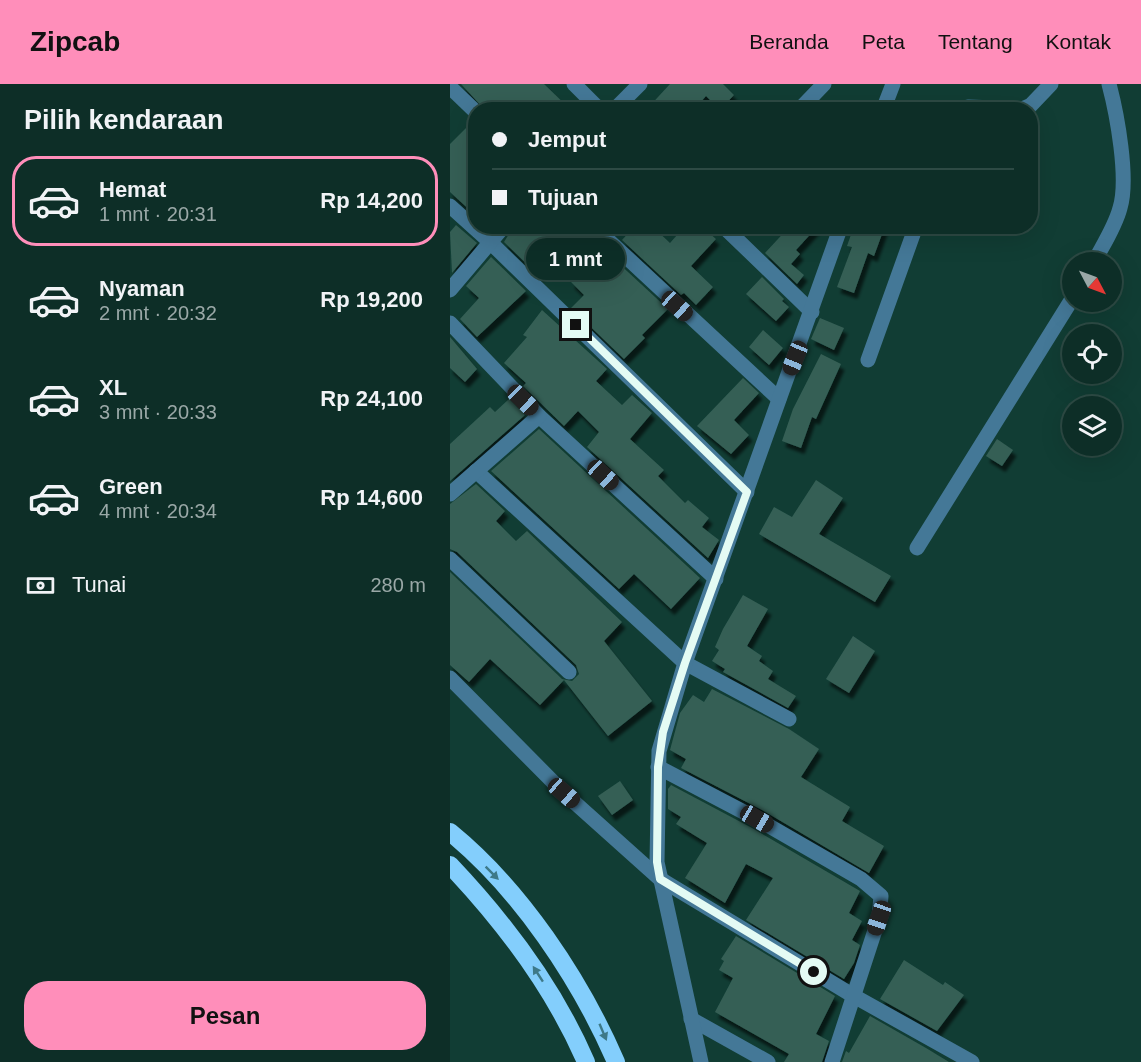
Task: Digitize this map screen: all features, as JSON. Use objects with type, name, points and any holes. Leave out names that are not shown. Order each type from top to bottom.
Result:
[{"type":"highway","points":[[450,832],[505,886],[557,955],[599,1023],[616,1062]]},
{"type":"highway","points":[[450,865],[486,903],[539,974],[586,1062]]},
{"type":"street","points":[[574,84],[592,102]]},
{"type":"street","points":[[622,102],[640,84]]},
{"type":"street","points":[[807,102],[824,84]]},
{"type":"street","points":[[886,102],[893,84]]},
{"type":"street","points":[[1033,102],[1051,84]]},
{"type":"street","points":[[1099,252],[1120,209],[1124,188],[1114,104],[1109,84]]},
{"type":"street","points":[[450,87],[468,104]]},
{"type":"street","points":[[450,207],[468,223]]},
{"type":"street","points":[[481,234],[747,492]]},
{"type":"street","points":[[450,290],[497,234]]},
{"type":"street","points":[[602,234],[779,399]]},
{"type":"street","points":[[731,234],[812,312]]},
{"type":"street","points":[[701,1062],[657,862],[658,767],[663,732],[685,663],[838,234]]},
{"type":"street","points":[[868,360],[913,234]]},
{"type":"street","points":[[917,549],[1064,312]]},
{"type":"street","points":[[450,323],[539,416],[716,579]]},
{"type":"street","points":[[450,494],[539,416]]},
{"type":"street","points":[[476,471],[685,663],[789,719]]},
{"type":"street","points":[[450,559],[569,672]]},
{"type":"street","points":[[450,678],[564,793],[660,879],[852,995],[972,1062]]},
{"type":"street","points":[[658,767],[757,819],[877,891],[881,902],[879,918],[832,1062]]},
{"type":"street","points":[[691,1019],[768,1062]]},
{"type":"building","points":[[461,84],[544,84],[563,102],[478,102]]},
{"type":"building","points":[[670,84],[723,84],[734,95],[727,102],[712,102],[706,96],[701,102],[653,102]]},
{"type":"building","points":[[468,126],[468,209],[450,192],[450,144]]},
{"type":"building","points":[[456,225],[477,243],[452,273],[450,232]]},
{"type":"building","points":[[509,234],[569,234],[556,250],[561,254],[539,276],[504,242]]},
{"type":"building","points":[[628,234],[660,234],[670,243],[678,234],[710,234],[716,239],[691,266],[713,287],[696,305],[684,293],[681,295],[622,240]]},
{"type":"building","points":[[783,234],[811,234],[796,250],[800,254],[791,264],[804,275],[797,284],[765,253]]},
{"type":"building","points":[[851,234],[882,234],[874,256],[868,253],[854,293],[837,287],[852,247],[847,246]]},
{"type":"building","points":[[601,247],[668,309],[642,335],[645,338],[624,359],[571,308],[584,295],[571,282]]},
{"type":"building","points":[[491,257],[526,291],[477,337],[460,319],[479,298],[466,286]]},
{"type":"building","points":[[762,277],[789,307],[776,321],[746,294]]},
{"type":"building","points":[[542,310],[607,369],[596,381],[622,405],[632,395],[652,413],[630,439],[664,470],[658,476],[685,503],[688,500],[709,518],[702,527],[719,540],[708,558],[587,447],[599,432],[578,411],[564,426],[523,386],[526,383],[504,363],[527,337],[523,335]]},
{"type":"building","points":[[820,318],[844,328],[834,350],[811,339]]},
{"type":"building","points":[[763,330],[783,348],[769,365],[749,347]]},
{"type":"building","points":[[450,337],[477,369],[465,382],[450,368]]},
{"type":"building","points":[[821,354],[841,364],[816,419],[812,417],[801,448],[782,441],[793,409]]},
{"type":"building","points":[[743,378],[759,393],[734,420],[749,435],[731,454],[697,426]]},
{"type":"building","points":[[509,399],[525,415],[450,481],[450,444],[490,407],[495,412]]},
{"type":"building","points":[[539,429],[700,578],[671,609],[634,574],[619,589],[491,471]]},
{"type":"building","points":[[997,439],[1013,450],[1002,466],[986,456]]},
{"type":"building","points":[[816,480],[843,498],[819,534],[891,576],[875,602],[759,534],[774,507],[792,517]]},
{"type":"building","points":[[476,484],[505,511],[496,521],[516,541],[527,531],[622,622],[604,641],[652,701],[608,736],[564,680],[540,705],[490,659],[469,682],[450,665],[450,572],[562,679],[572,681],[579,674],[576,665],[457,552],[450,549],[450,504]]},
{"type":"building","points":[[743,595],[768,609],[747,646],[762,656],[759,661],[773,671],[768,679],[796,696],[788,708],[723,672],[725,669],[712,661],[719,650],[715,647],[723,629]]},
{"type":"building","points":[[853,636],[875,651],[849,693],[826,679]]},
{"type":"building","points":[[712,689],[789,729],[819,749],[801,777],[850,807],[842,821],[884,846],[869,873],[762,810],[681,768],[686,759],[670,750],[680,713],[693,695],[704,702]]},
{"type":"building","points":[[620,781],[633,800],[612,815],[598,796]]},
{"type":"building","points":[[671,785],[752,828],[860,891],[849,913],[862,921],[852,940],[860,945],[854,963],[844,979],[746,920],[773,878],[746,864],[725,903],[685,878],[707,843],[676,824],[681,817],[668,809],[668,789]]},
{"type":"building","points":[[736,936],[835,996],[816,1034],[829,1041],[822,1062],[784,1062],[789,1054],[715,1012],[733,978],[719,970],[724,961],[721,959]]},
{"type":"building","points":[[904,960],[943,985],[945,982],[964,995],[937,1031],[880,999]]},
{"type":"building","points":[[870,1016],[949,1062],[842,1062],[846,1051],[849,1053]]},
{"type":"route","points":[[576,325],[747,492],[685,663],[663,732],[658,767],[657,862],[660,879],[814,972]]}]
